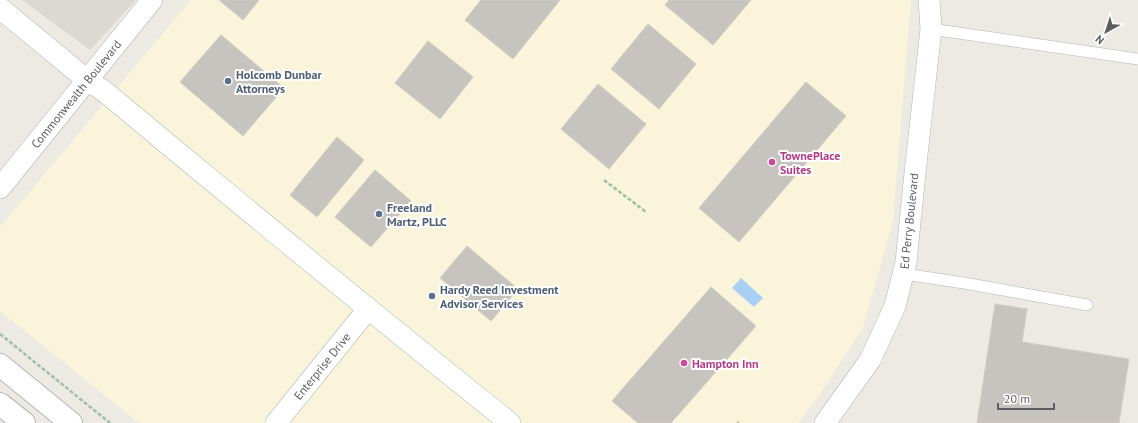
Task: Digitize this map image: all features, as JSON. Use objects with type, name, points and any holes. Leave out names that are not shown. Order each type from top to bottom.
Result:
[{"type":"street","name":"Commonwealth Boulevard","points":[[0,188],[152,0]]},
{"type":"street","name":"Ed Perry Boulevard","points":[[825,423],[870,360],[895,306],[904,274],[931,29],[929,0]]},
{"type":"street","points":[[0,8],[87,80],[104,91],[239,204],[510,423]]},
{"type":"street","name":"Enterprise Drive","points":[[276,423],[368,309]]},
{"type":"street","points":[[0,365],[71,423]]},
{"type":"street","points":[[0,404],[24,423]]},
{"type":"lane","points":[[931,29],[1138,59]]},
{"type":"lane","points":[[904,274],[1087,305]]},
{"type":"path","points":[[604,180],[646,212]]},
{"type":"path","points":[[0,334],[110,423]]},
{"type":"shaded area","points":[[22,0],[136,0],[90,50]]},
{"type":"shaded area","points":[[191,0],[911,0],[893,221],[863,328],[820,394],[798,423],[139,423],[0,311],[0,227]]},
{"type":"water","points":[[741,278],[763,298],[754,307],[732,288]]},
{"type":"building","points":[[219,0],[259,0],[243,20]]},
{"type":"building","points":[[481,0],[560,0],[513,59],[465,20]]},
{"type":"building","points":[[669,0],[751,0],[713,45],[665,5]]},
{"type":"building","points":[[648,24],[696,64],[659,109],[611,69]]},
{"type":"building","points":[[221,35],[284,88],[243,136],[180,82]]},
{"type":"building","points":[[428,41],[473,77],[440,119],[395,83]]},
{"type":"building","name":"TownePlace Suites","points":[[806,82],[846,116],[739,242],[699,208]]},
{"type":"building","points":[[598,84],[646,124],[609,169],[561,129]]},
{"type":"building","points":[[337,137],[364,160],[317,217],[290,195]]},
{"type":"building","points":[[375,170],[411,201],[371,247],[335,217]]},
{"type":"building","points":[[467,246],[518,289],[491,321],[440,278]]},
{"type":"building","name":"Hampton Inn","points":[[711,287],[756,326],[671,423],[638,423],[612,401]]},
{"type":"building","points":[[995,304],[1027,309],[1022,342],[1129,359],[1119,423],[977,423]]},
{"type":"place","name":"Holcomb Dunbar Attorneys","points":[[228,81]]},
{"type":"place","name":"TownePlace Suites","points":[[772,162]]},
{"type":"place","name":"Freeland Martz, PLLC","points":[[379,214]]},
{"type":"place","name":"Hardy Reed Investment Advisor Services","points":[[432,296]]},
{"type":"place","name":"Hampton Inn","points":[[684,363]]}]
